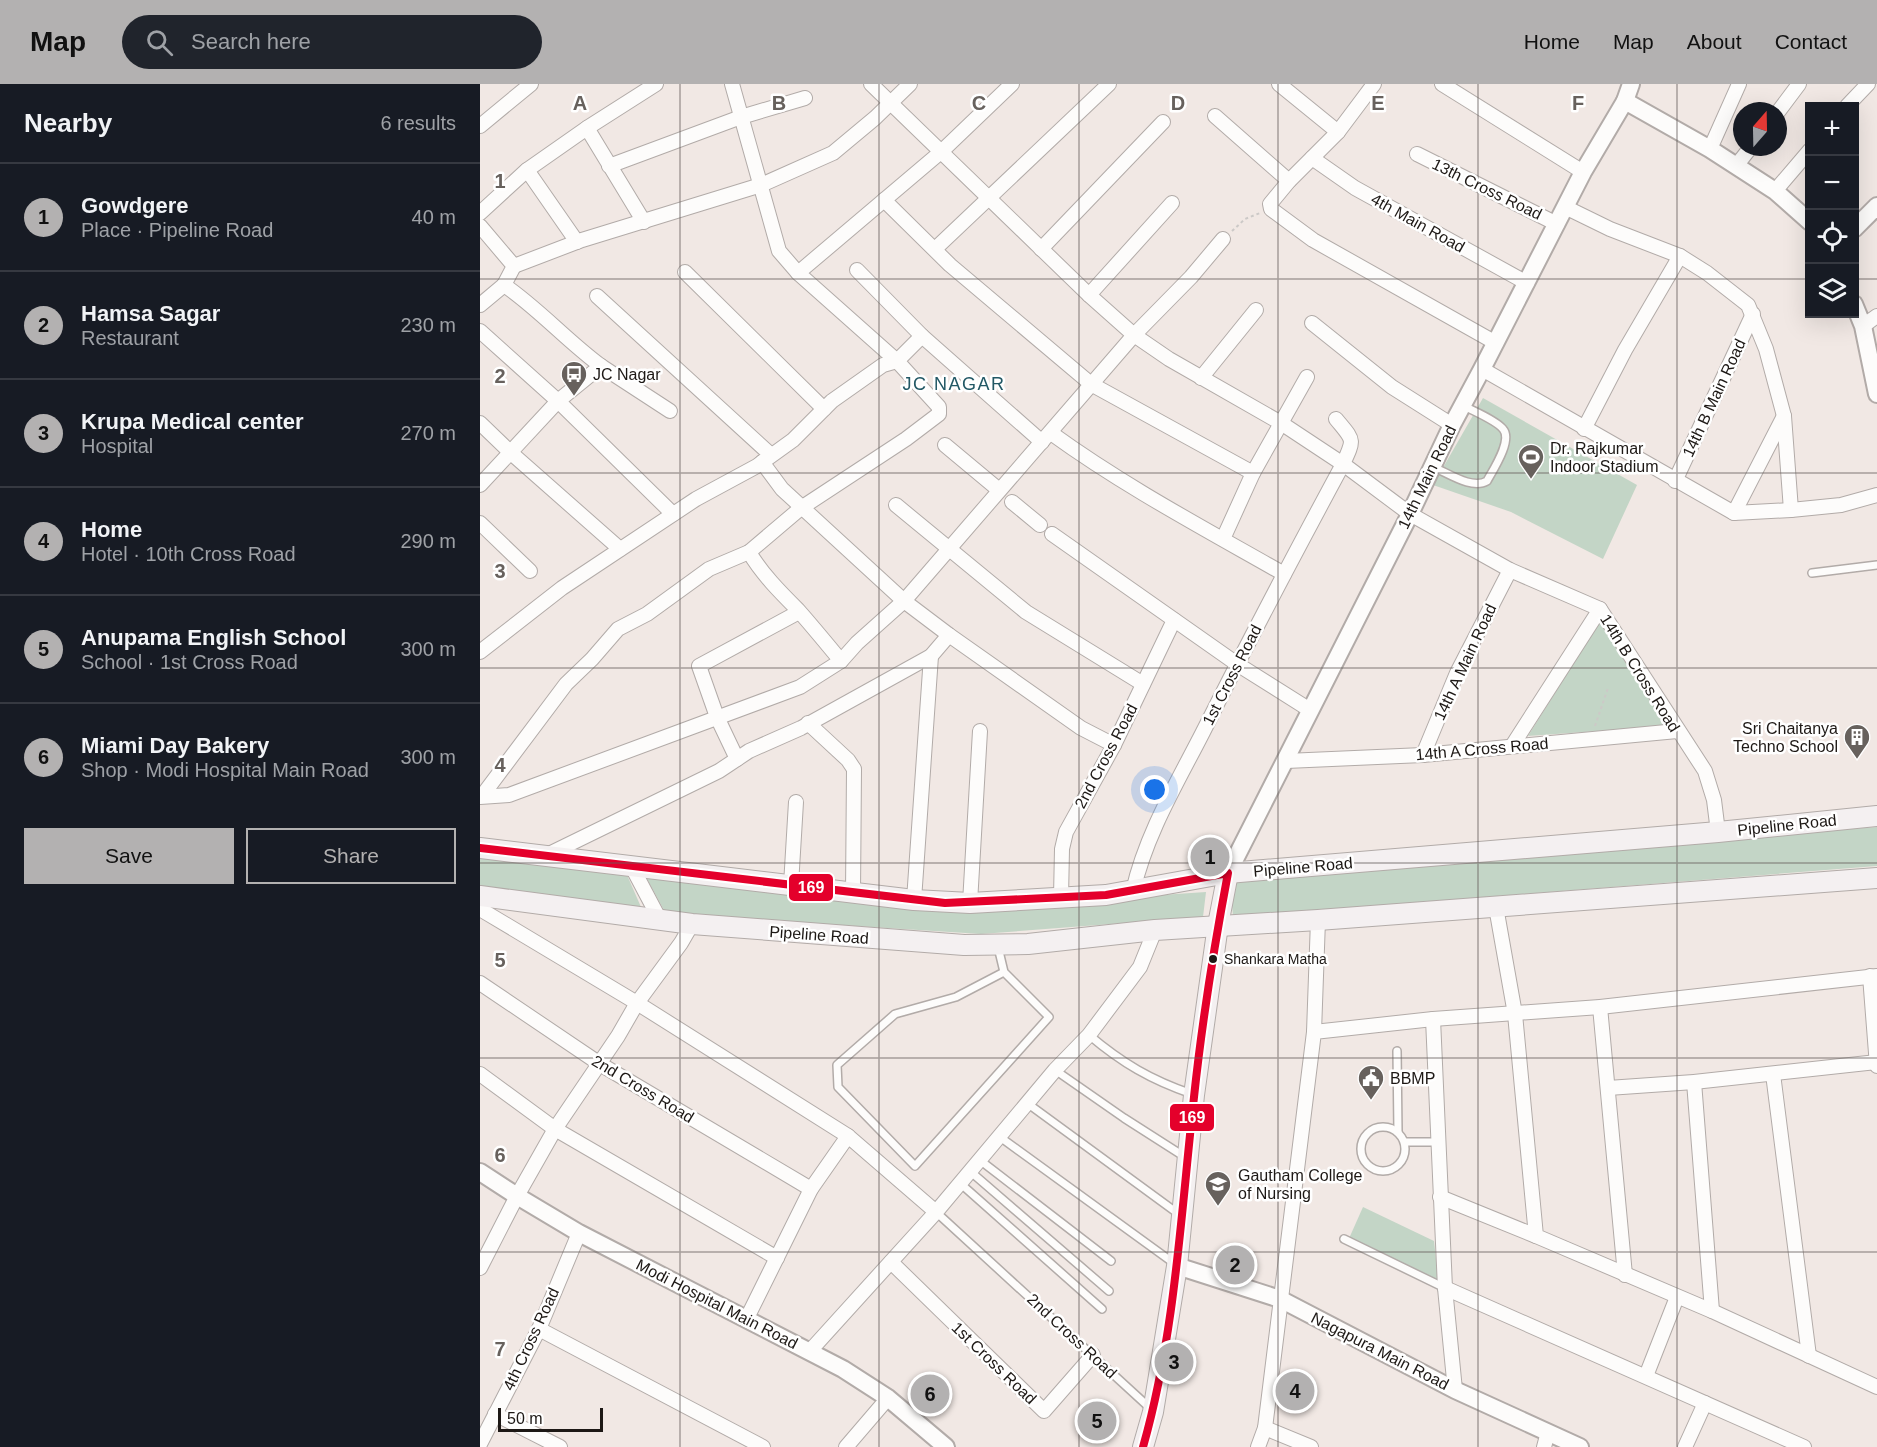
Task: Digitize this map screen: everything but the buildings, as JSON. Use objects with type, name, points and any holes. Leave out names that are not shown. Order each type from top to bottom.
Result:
[{"type":"main road","name":"Pipeline Road","points":[[480,848],[914,900],[970,903],[1106,895],[1228,873],[1718,832],[1877,816]]},
{"type":"main road","points":[[1143,1447],[1154,1412],[1177,1266],[1194,1095],[1218,925],[1228,873]]},
{"type":"main road","name":"Pipeline Road","points":[[480,896],[692,924],[998,946],[1218,925],[1318,920],[1877,878]]},
{"type":"street","points":[[480,126],[531,84]]},
{"type":"street","points":[[480,213],[527,170],[656,84]]},
{"type":"street","points":[[481,796],[566,684],[618,629],[647,614],[709,569],[749,552],[801,508],[906,439],[939,414],[939,408],[897,361],[798,273],[779,251],[732,84]]},
{"type":"street","name":"14th B Cross Road","points":[[871,84],[1089,295],[1134,335],[1169,359],[1281,423],[1343,464],[1410,514],[1510,570],[1600,609],[1705,771],[1714,800],[1718,832]]},
{"type":"street","points":[[480,305],[504,285],[514,266],[577,242],[762,185],[840,148],[910,84]]},
{"type":"street","points":[[798,273],[942,151],[1012,84]]},
{"type":"street","points":[[935,249],[1109,84]]},
{"type":"street","points":[[1279,84],[1338,132]]},
{"type":"street","points":[[1374,84],[1338,132],[1289,181],[1270,204],[1271,209],[1313,240],[1496,343]]},
{"type":"street","points":[[1442,84],[1583,172]]},
{"type":"street","name":"14th Main Road","points":[[1228,873],[1410,514],[1462,405],[1583,172],[1625,101],[1631,84]]},
{"type":"street","points":[[1710,149],[1739,84]]},
{"type":"street","points":[[1786,102],[1800,84]]},
{"type":"street","points":[[1851,102],[1868,84]]},
{"type":"street","points":[[609,166],[741,117],[805,98]]},
{"type":"street","points":[[1625,101],[1710,149],[1775,191],[1805,218]]},
{"type":"street","points":[[1215,116],[1289,181]]},
{"type":"street","points":[[1041,249],[1163,122]]},
{"type":"street","points":[[587,128],[644,222]]},
{"type":"street","name":"13th Cross Road","points":[[1418,154],[1557,224]]},
{"type":"street","points":[[1775,191],[1805,155]]},
{"type":"street","points":[[1736,166],[1744,156]]},
{"type":"street","name":"4th Main Road","points":[[1312,158],[1355,188],[1527,283]]},
{"type":"street","points":[[527,170],[577,242]]},
{"type":"street","points":[[884,200],[950,265],[1091,384],[1253,473]]},
{"type":"street","points":[[1089,295],[1172,203]]},
{"type":"street","points":[[1859,224],[1877,206]]},
{"type":"street","name":"13th Cross Road","points":[[1565,207],[1610,229],[1680,256],[1707,273],[1748,305],[1766,349],[1784,416],[1791,510]]},
{"type":"street","points":[[480,226],[514,266]]},
{"type":"street","points":[[481,796],[509,795],[800,687],[841,661],[857,643],[904,601],[1134,335],[1191,277],[1223,238]]},
{"type":"street","points":[[1584,429],[1625,350],[1680,256]]},
{"type":"street","points":[[857,270],[922,336],[1046,437],[1074,450],[1150,497],[1284,574]]},
{"type":"street","points":[[685,272],[824,409]]},
{"type":"street","points":[[504,285],[601,366],[670,411]]},
{"type":"street","points":[[597,296],[766,458],[782,489],[801,508],[904,601],[1081,728],[1114,744]]},
{"type":"street","points":[[1859,309],[1870,321],[1877,394]]},
{"type":"street","points":[[1201,378],[1256,310]]},
{"type":"street","name":"14th B Main Road","points":[[1675,481],[1753,314]]},
{"type":"street","points":[[1312,323],[1392,387],[1452,425]]},
{"type":"street","points":[[480,331],[558,401],[673,514]]},
{"type":"street","points":[[480,652],[562,588],[673,514],[793,440],[832,401],[884,365],[897,361],[922,336]]},
{"type":"street","points":[[480,485],[558,401],[601,366]]},
{"type":"street","points":[[1482,369],[1734,513],[1841,505],[1877,495]]},
{"type":"street","points":[[1223,539],[1253,473],[1307,377]]},
{"type":"street","points":[[1734,513],[1784,416]]},
{"type":"street","name":"1st Cross Road","points":[[1133,891],[1146,847],[1237,664],[1353,442],[1336,419]]},
{"type":"street","points":[[480,423],[620,549]]},
{"type":"street","points":[[945,445],[999,490]]},
{"type":"street","points":[[1012,502],[1040,525]]},
{"type":"street","points":[[896,505],[1026,612],[1143,684]]},
{"type":"street","points":[[480,524],[531,571]]},
{"type":"street","points":[[1052,534],[1237,664],[1310,710]]},
{"type":"street","points":[[749,552],[782,596],[799,612],[841,661]]},
{"type":"street","name":"14th A Main Road","points":[[1423,755],[1457,673],[1510,570]]},
{"type":"street","points":[[1512,746],[1600,609]]},
{"type":"street","points":[[737,759],[717,717],[699,666],[799,612]]},
{"type":"street","name":"2nd Cross Road","points":[[1062,897],[1061,868],[1065,835],[1114,744],[1174,620]]},
{"type":"street","points":[[547,856],[719,771],[737,759],[931,656],[949,635]]},
{"type":"street","points":[[914,900],[931,656]]},
{"type":"street","points":[[808,723],[848,760],[854,769],[853,893]]},
{"type":"street","points":[[970,903],[980,730]]},
{"type":"street","name":"14th A Cross Road","points":[[1286,761],[1423,755],[1677,731]]},
{"type":"street","points":[[791,885],[796,802]]},
{"type":"street","points":[[632,867],[660,920]]},
{"type":"street","points":[[1496,907],[1515,1014],[1536,1236]]},
{"type":"street","points":[[480,909],[637,1003],[848,1136],[936,1212]]},
{"type":"street","points":[[1258,1447],[1266,1428],[1314,1032],[1318,920]]},
{"type":"street","points":[[480,1268],[516,1196],[555,1129],[600,1064],[637,1003],[692,924]]},
{"type":"street","points":[[809,1352],[961,1184],[1055,1070],[1089,1035],[1140,967],[1155,930]]},
{"type":"street","points":[[1314,1032],[1433,1019],[1600,1007],[1873,976],[1877,1064],[1608,1088]]},
{"type":"street","name":"2nd Cross Road","points":[[480,983],[600,1064],[811,1189]]},
{"type":"street","points":[[1600,1007],[1625,1275]]},
{"type":"street","points":[[1433,1019],[1445,1288],[1455,1390]]},
{"type":"street","points":[[480,1074],[555,1129],[777,1258]]},
{"type":"street","points":[[1773,1074],[1809,1356]]},
{"type":"street","points":[[1694,1082],[1712,1311]]},
{"type":"street","points":[[746,1320],[811,1189],[848,1136]]},
{"type":"street","name":"Modi Hospital Main Road","points":[[480,1172],[579,1233],[843,1369],[888,1398],[946,1447]]},
{"type":"street","points":[[1440,1197],[1712,1311],[1877,1388]]},
{"type":"street","name":"4th Cross Road","points":[[480,1444],[539,1329],[579,1233]]},
{"type":"street","name":"1st Cross Road","points":[[891,1262],[1044,1412],[1093,1355]]},
{"type":"street","name":"Nagapura Main Road","points":[[1177,1266],[1280,1299],[1546,1440],[1580,1447]]},
{"type":"street","points":[[1445,1288],[1804,1447]]},
{"type":"street","points":[[1646,1377],[1677,1297]]},
{"type":"street","points":[[539,1329],[763,1447]]},
{"type":"street","points":[[846,1447],[888,1398]]},
{"type":"street","points":[[1685,1447],[1705,1403]]},
{"type":"street","points":[[495,1414],[560,1447]]},
{"type":"street","points":[[1266,1428],[1311,1447]]},
{"type":"lane","points":[[1432,466],[1473,484],[1482,484],[1487,481],[1503,450],[1506,436],[1502,428],[1462,405]]},
{"type":"lane","points":[[1812,573],[1877,565]]},
{"type":"lane","points":[[998,946],[1004,972],[1049,1017],[915,1166],[838,1087],[837,1065],[895,1014],[956,997],[1004,972]]},
{"type":"lane","points":[[1089,1035],[1116,1058],[1161,1083],[1194,1095]]},
{"type":"lane","points":[[1397,1051],[1398,1131]]},
{"type":"lane","points":[[1055,1070],[1189,1160]]},
{"type":"lane","points":[[1027,1103],[1181,1216]]},
{"type":"lane","points":[[1379,1127],[1398,1131],[1405,1142],[1406,1149],[1402,1161],[1391,1170],[1376,1170],[1365,1161],[1361,1147],[1366,1134],[1379,1127]]},
{"type":"lane","points":[[1000,1137],[1177,1266]]},
{"type":"lane","points":[[1405,1142],[1438,1142]]},
{"type":"lane","points":[[981,1161],[1111,1261]]},
{"type":"lane","points":[[971,1172],[1109,1291]]},
{"type":"lane","points":[[961,1184],[1102,1309]]},
{"type":"lane","name":"2nd Cross Road","points":[[936,1212],[1154,1412]]},
{"type":"lane","points":[[1344,1239],[1445,1288]]},
{"type":"path","points":[[1223,238],[1245,219],[1271,209]]},
{"type":"path","points":[[1591,740],[1608,688]]},
{"type":"green space","name":"Dr. Rajkumar Indoor Stadium","points":[[1483,398],[1637,485],[1603,559],[1511,512],[1433,485]]},
{"type":"green space","points":[[1600,621],[1668,726],[1528,736]]},
{"type":"green space","points":[[1877,827],[1877,866],[1233,917],[1230,878]]},
{"type":"green space","points":[[480,858],[627,875],[641,907],[480,888]]},
{"type":"green space","points":[[646,877],[953,909],[1206,892],[1203,917],[981,934],[666,914]]},
{"type":"green space","points":[[1363,1207],[1434,1241],[1439,1286],[1347,1243]]},
{"type":"transit line","name":"169","points":[[480,848],[945,903],[1106,895],[1228,873],[1201,1041],[1170,1318],[1154,1405],[1143,1447]]},
{"type":"place","name":"JC Nagar","points":[[574,397]]},
{"type":"place","name":"Dr. Rajkumar Indoor Stadium","points":[[1531,480]]},
{"type":"place","name":"Sri Chaitanya Techno School","points":[[1857,760]]},
{"type":"place","name":"Gowdgere","points":[[1210,857]]},
{"type":"place","name":"Shankara Matha","points":[[1213,959]]},
{"type":"place","name":"BBMP","points":[[1371,1101]]},
{"type":"place","name":"Gautham College of Nursing","points":[[1218,1207]]},
{"type":"place","name":"Hamsa Sagar","points":[[1235,1265]]},
{"type":"place","name":"Krupa Medical center","points":[[1174,1362]]},
{"type":"place","name":"Home","points":[[1295,1391]]},
{"type":"place","name":"Miami Day Bakery","points":[[930,1394]]},
{"type":"place","name":"Anupama English School","points":[[1097,1421]]},
{"type":"district","name":"JC NAGAR","points":[[954,384]]}]
